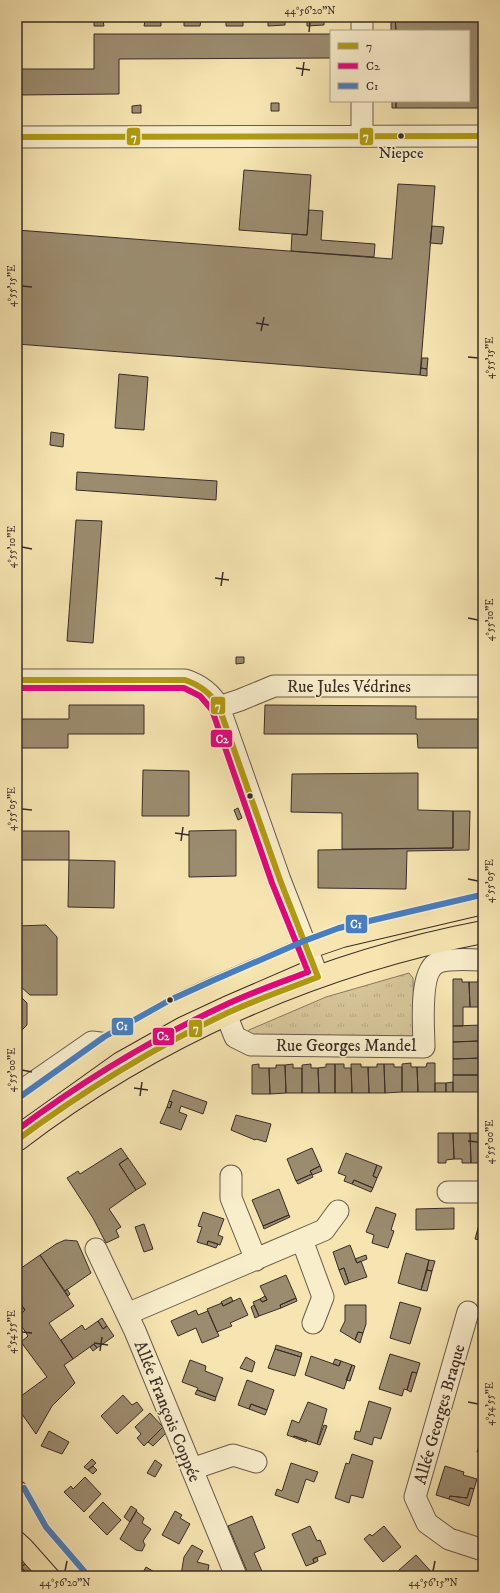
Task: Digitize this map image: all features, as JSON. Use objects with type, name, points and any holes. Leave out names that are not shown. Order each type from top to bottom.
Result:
[{"type":"main road","points":[[17,1109],[108,1044],[174,1007],[307,948],[342,936],[483,903]]},
{"type":"main road","points":[[17,1140],[54,1112],[122,1069],[226,1014],[318,977],[422,946],[473,934]]},
{"type":"main road","points":[[17,1492],[39,1532]]},
{"type":"main road","points":[[17,1512],[39,1532],[78,1576]]},
{"type":"street","points":[[362,17],[362,30]]},
{"type":"street","points":[[362,102],[362,136]]},
{"type":"street","points":[[17,137],[483,136]]},
{"type":"street","points":[[17,680],[185,680],[202,687],[214,700],[280,880],[318,977]]},
{"type":"street","name":"Rue Jules Védrines","points":[[214,700],[240,700],[274,686],[483,686]]},
{"type":"street","points":[[422,946],[431,968],[438,963],[475,960],[473,934]]},
{"type":"street","name":"Rue Georges Mandel","points":[[226,1014],[235,1037],[251,1045],[424,1048],[424,989],[431,968]]},
{"type":"street","points":[[17,1094],[92,1042],[108,1044]]},
{"type":"street","points":[[231,1176],[231,1198],[256,1260]]},
{"type":"street","points":[[448,1192],[483,1192]]},
{"type":"street","points":[[128,1314],[324,1230],[338,1211]]},
{"type":"street","points":[[302,1240],[323,1297],[313,1323]]},
{"type":"street","name":"Allée François Coppée","points":[[96,1249],[128,1314],[236,1576]]},
{"type":"street","name":"Allée Georges Braque","points":[[468,1312],[415,1497],[427,1523],[449,1539],[483,1550]]},
{"type":"street","points":[[192,1469],[233,1455],[256,1462]]},
{"type":"green space","points":[[409,973],[413,978],[414,1039],[255,1040],[248,1033],[249,1030],[326,997]]},
{"type":"building","points":[[391,17],[395,17],[396,30],[391,30]]},
{"type":"building","points":[[395,17],[483,17],[483,108],[396,108],[396,102],[470,102],[470,30],[396,30]]},
{"type":"building","points":[[184,20],[201,20],[200,26],[184,26]]},
{"type":"building","points":[[243,20],[243,26],[226,26],[226,21]]},
{"type":"building","points":[[307,20],[324,20],[324,25],[307,26]]},
{"type":"building","points":[[94,21],[103,21],[104,26],[94,26]]},
{"type":"building","points":[[145,21],[161,21],[161,26],[144,26]]},
{"type":"building","points":[[268,21],[285,21],[285,25],[268,26]]},
{"type":"building","points":[[94,34],[330,34],[330,58],[119,59],[119,94],[17,95],[17,69],[94,69]]},
{"type":"building","points":[[392,102],[396,102],[396,108],[392,108]]},
{"type":"building","points":[[271,103],[279,103],[279,111],[271,111]]},
{"type":"building","points":[[141,105],[141,113],[132,113],[132,106]]},
{"type":"building","points":[[244,170],[311,175],[307,235],[239,230]]},
{"type":"building","points":[[398,184],[435,186],[420,375],[17,344],[17,230],[392,259]]},
{"type":"building","points":[[309,210],[323,211],[321,240],[375,244],[374,257],[291,251],[292,234],[307,235]]},
{"type":"building","points":[[432,226],[444,227],[442,244],[430,243]]},
{"type":"building","points":[[422,358],[428,358],[427,369],[421,368]]},
{"type":"building","points":[[17,367],[18,367],[17,388]]},
{"type":"building","points":[[421,368],[427,369],[427,376],[420,375]]},
{"type":"building","points":[[119,374],[148,377],[144,430],[115,428]]},
{"type":"building","points":[[51,432],[64,434],[63,447],[50,445]]},
{"type":"building","points":[[77,472],[217,481],[216,500],[76,490]]},
{"type":"building","points":[[76,520],[102,521],[93,643],[67,641]]},
{"type":"building","points":[[236,657],[244,657],[244,663],[236,664]]},
{"type":"building","points":[[69,705],[144,705],[144,734],[68,734],[68,748],[17,748],[17,719],[69,719]]},
{"type":"building","points":[[265,705],[416,706],[416,719],[483,719],[483,748],[418,748],[417,734],[264,734]]},
{"type":"building","points":[[143,770],[189,771],[189,816],[142,816]]},
{"type":"building","points":[[418,773],[418,810],[453,811],[453,848],[342,849],[342,813],[291,812],[292,774]]},
{"type":"building","points":[[238,808],[242,818],[238,820],[234,810]]},
{"type":"building","points":[[453,811],[470,811],[469,850],[407,851],[406,889],[318,888],[318,850],[453,848]]},
{"type":"building","points":[[236,830],[236,876],[189,877],[189,831]]},
{"type":"building","points":[[17,831],[69,831],[69,860],[17,860]]},
{"type":"building","points":[[69,860],[115,861],[114,908],[68,907]]},
{"type":"building","points":[[46,925],[57,937],[57,995],[30,995],[20,986],[21,977],[17,974],[17,926]]},
{"type":"building","points":[[453,979],[462,979],[462,982],[469,982],[470,1007],[463,1007],[463,1026],[453,1026]]},
{"type":"building","points":[[478,979],[483,979],[483,1007],[470,1007],[469,982],[478,982]]},
{"type":"building","points":[[17,993],[27,1003],[27,1025],[20,1032],[17,1029]]},
{"type":"building","points":[[482,1025],[482,1035],[478,1035],[479,1041],[453,1042],[453,1026]]},
{"type":"building","points":[[479,1041],[479,1050],[482,1050],[482,1058],[453,1059],[453,1042]]},
{"type":"building","points":[[482,1058],[482,1067],[479,1068],[479,1075],[453,1075],[453,1059]]},
{"type":"building","points":[[411,1063],[411,1067],[417,1067],[418,1092],[402,1092],[402,1064]]},
{"type":"building","points":[[427,1063],[435,1063],[435,1092],[418,1092],[417,1067],[426,1067]]},
{"type":"building","points":[[259,1064],[259,1068],[269,1068],[270,1094],[252,1094],[252,1065]]},
{"type":"building","points":[[293,1064],[293,1068],[302,1068],[302,1093],[286,1093],[285,1065]]},
{"type":"building","points":[[311,1064],[311,1068],[318,1068],[319,1093],[302,1093],[302,1065]]},
{"type":"building","points":[[326,1064],[335,1064],[335,1093],[319,1093],[318,1068],[326,1067]]},
{"type":"building","points":[[335,1064],[344,1064],[344,1068],[351,1068],[352,1093],[335,1093]]},
{"type":"building","points":[[351,1064],[361,1064],[361,1067],[368,1067],[369,1093],[352,1093]]},
{"type":"building","points":[[377,1064],[384,1064],[385,1093],[369,1093],[368,1067],[377,1067]]},
{"type":"building","points":[[384,1064],[394,1064],[394,1067],[402,1067],[402,1092],[385,1093]]},
{"type":"building","points":[[276,1065],[285,1065],[286,1093],[270,1094],[269,1068],[276,1068]]},
{"type":"building","points":[[453,1075],[479,1075],[479,1083],[483,1082],[483,1092],[453,1092]]},
{"type":"building","points":[[453,1082],[453,1092],[446,1092],[446,1083]]},
{"type":"building","points":[[435,1083],[446,1083],[446,1092],[435,1092]]},
{"type":"building","points":[[173,1090],[207,1102],[203,1114],[181,1106],[179,1112],[187,1115],[181,1130],[160,1123],[167,1107],[170,1108],[172,1102],[169,1101]]},
{"type":"building","points":[[169,1101],[172,1102],[170,1108],[167,1107]]},
{"type":"building","points":[[236,1115],[271,1124],[266,1142],[255,1140],[231,1130]]},
{"type":"building","points":[[438,1133],[453,1133],[454,1159],[446,1160],[446,1163],[438,1163]]},
{"type":"building","points":[[453,1133],[470,1133],[471,1163],[462,1163],[462,1159],[454,1159]]},
{"type":"building","points":[[470,1133],[483,1133],[483,1159],[480,1160],[480,1163],[471,1163]]},
{"type":"building","points":[[121,1148],[128,1158],[119,1164],[136,1190],[109,1209],[121,1227],[116,1230],[119,1237],[106,1243],[93,1218],[67,1178],[78,1171],[80,1174]]},
{"type":"building","points":[[312,1148],[320,1166],[310,1171],[312,1174],[296,1181],[287,1159]]},
{"type":"building","points":[[346,1153],[377,1165],[373,1176],[377,1178],[373,1188],[354,1180],[352,1184],[344,1181],[346,1176],[338,1173]]},
{"type":"building","points":[[128,1158],[146,1184],[136,1190],[119,1164]]},
{"type":"building","points":[[377,1165],[382,1167],[377,1178],[373,1176]]},
{"type":"building","points":[[320,1166],[322,1171],[312,1175],[313,1177],[298,1184],[296,1181],[312,1174],[310,1171]]},
{"type":"building","points":[[354,1180],[373,1188],[371,1192],[352,1184]]},
{"type":"building","points":[[279,1189],[289,1215],[263,1226],[252,1200]]},
{"type":"building","points":[[376,1207],[396,1214],[391,1230],[394,1231],[388,1248],[372,1243],[374,1235],[366,1232]]},
{"type":"building","points":[[454,1208],[454,1229],[416,1230],[416,1209]]},
{"type":"building","points":[[203,1212],[224,1219],[218,1235],[223,1237],[220,1245],[208,1241],[207,1245],[197,1242],[202,1227],[198,1226]]},
{"type":"building","points":[[289,1215],[290,1217],[264,1229],[263,1226]]},
{"type":"building","points":[[481,1217],[483,1218],[483,1241],[475,1239]]},
{"type":"building","points":[[144,1224],[153,1249],[144,1252],[135,1227]]},
{"type":"building","points":[[65,1240],[77,1241],[91,1273],[65,1291],[40,1255],[56,1244]]},
{"type":"building","points":[[208,1241],[218,1244],[216,1248],[207,1245]]},
{"type":"building","points":[[350,1245],[357,1263],[361,1261],[367,1277],[349,1283],[344,1268],[339,1270],[333,1252]]},
{"type":"building","points":[[406,1253],[429,1260],[421,1290],[398,1283]]},
{"type":"building","points":[[40,1255],[74,1306],[49,1323],[73,1359],[64,1365],[75,1383],[52,1406],[36,1434],[17,1407],[17,1399],[47,1377],[21,1342],[28,1336],[21,1325],[19,1316],[25,1310],[17,1299],[17,1271]]},
{"type":"building","points":[[366,1255],[367,1259],[357,1263],[355,1259]]},
{"type":"building","points":[[429,1260],[435,1261],[432,1271],[427,1270]]},
{"type":"building","points":[[344,1268],[349,1283],[345,1285],[339,1270]]},
{"type":"building","points":[[427,1270],[432,1271],[427,1291],[421,1290]]},
{"type":"building","points":[[286,1275],[296,1298],[280,1305],[281,1308],[259,1316],[253,1302],[260,1299],[262,1302],[267,1300],[260,1286]]},
{"type":"building","points":[[67,1289],[70,1294],[68,1296],[65,1291]]},
{"type":"building","points":[[265,1296],[267,1300],[262,1302],[260,1299]]},
{"type":"building","points":[[231,1297],[233,1301],[223,1306],[221,1302]]},
{"type":"building","points":[[240,1298],[248,1315],[230,1323],[232,1326],[217,1332],[207,1309],[222,1303],[223,1306]]},
{"type":"building","points":[[296,1298],[297,1301],[281,1308],[280,1305]]},
{"type":"building","points":[[17,1299],[25,1310],[19,1316],[21,1325],[17,1320]]},
{"type":"building","points":[[400,1302],[421,1308],[410,1344],[390,1338]]},
{"type":"building","points":[[254,1305],[259,1316],[255,1318],[251,1307]]},
{"type":"building","points":[[345,1305],[366,1305],[366,1324],[363,1333],[358,1332],[355,1340],[340,1331],[345,1321]]},
{"type":"building","points":[[196,1310],[198,1315],[208,1311],[219,1336],[202,1343],[196,1328],[178,1336],[171,1321]]},
{"type":"building","points":[[102,1318],[107,1326],[103,1329],[98,1321]]},
{"type":"building","points":[[98,1321],[103,1329],[107,1326],[114,1336],[97,1348],[94,1344],[73,1359],[61,1340],[82,1325],[85,1330]]},
{"type":"building","points":[[358,1332],[363,1333],[360,1343],[355,1340]]},
{"type":"building","points":[[94,1344],[97,1348],[93,1351],[90,1347]]},
{"type":"building","points":[[276,1345],[302,1353],[301,1357],[275,1349]]},
{"type":"building","points":[[275,1349],[301,1357],[295,1376],[268,1368]]},
{"type":"building","points":[[390,1354],[420,1363],[417,1373],[412,1372],[407,1390],[404,1389],[402,1396],[379,1389]]},
{"type":"building","points":[[311,1356],[339,1366],[341,1361],[352,1365],[344,1389],[305,1375]]},
{"type":"building","points":[[246,1357],[255,1362],[252,1372],[240,1368]]},
{"type":"building","points":[[335,1359],[341,1361],[339,1366],[333,1364]]},
{"type":"building","points":[[190,1360],[206,1366],[205,1371],[223,1378],[216,1397],[197,1390],[198,1388],[182,1382]]},
{"type":"building","points":[[352,1365],[355,1366],[350,1381],[346,1380]]},
{"type":"building","points":[[412,1372],[417,1373],[411,1392],[407,1390]]},
{"type":"building","points":[[247,1380],[274,1390],[267,1410],[251,1404],[249,1409],[238,1405]]},
{"type":"building","points":[[197,1390],[216,1397],[215,1401],[195,1394]]},
{"type":"building","points":[[123,1395],[132,1405],[137,1402],[143,1410],[117,1434],[101,1416]]},
{"type":"building","points":[[369,1401],[391,1408],[381,1439],[374,1437],[372,1445],[354,1439],[356,1431],[360,1432]]},
{"type":"building","points":[[308,1402],[327,1409],[317,1444],[287,1435],[292,1420],[299,1423]]},
{"type":"building","points":[[251,1404],[267,1410],[265,1415],[249,1409]]},
{"type":"building","points":[[150,1413],[163,1427],[144,1446],[137,1438],[141,1434],[135,1427]]},
{"type":"building","points":[[324,1425],[327,1426],[320,1445],[317,1444]]},
{"type":"building","points":[[163,1427],[167,1432],[153,1446],[148,1442]]},
{"type":"building","points":[[49,1431],[69,1442],[62,1454],[41,1446]]},
{"type":"building","points":[[483,1432],[483,1454],[477,1452]]},
{"type":"building","points":[[293,1437],[307,1440],[306,1442]]},
{"type":"building","points":[[352,1454],[373,1461],[363,1498],[351,1495],[349,1503],[335,1498],[346,1463],[349,1464]]},
{"type":"building","points":[[92,1459],[96,1463],[88,1470],[84,1467]]},
{"type":"building","points":[[155,1460],[162,1465],[155,1477],[147,1473]]},
{"type":"building","points":[[291,1463],[318,1472],[314,1482],[306,1479],[298,1503],[275,1495],[277,1489],[282,1491]]},
{"type":"building","points":[[93,1466],[97,1470],[93,1474],[88,1470]]},
{"type":"building","points":[[445,1466],[464,1472],[463,1475],[477,1479],[474,1489],[470,1488],[467,1498],[450,1496],[449,1499],[436,1495]]},
{"type":"building","points":[[85,1477],[101,1494],[84,1512],[64,1492],[71,1486],[73,1489]]},
{"type":"building","points":[[470,1488],[474,1489],[469,1506],[449,1499],[450,1496],[467,1498]]},
{"type":"building","points":[[103,1502],[121,1520],[107,1535],[89,1517]]},
{"type":"building","points":[[131,1506],[137,1510],[130,1522],[124,1517]]},
{"type":"building","points":[[136,1511],[144,1518],[142,1523],[151,1529],[143,1541],[145,1545],[142,1551],[136,1550],[120,1539]]},
{"type":"building","points":[[175,1511],[182,1515],[180,1518],[190,1524],[179,1544],[162,1535]]},
{"type":"building","points":[[252,1516],[265,1548],[254,1553],[264,1576],[249,1576],[228,1526]]},
{"type":"building","points":[[310,1526],[317,1541],[320,1540],[326,1554],[313,1559],[314,1563],[306,1566],[292,1534]]},
{"type":"building","points":[[384,1526],[401,1547],[383,1562],[364,1539],[370,1534],[372,1536]]},
{"type":"building","points":[[192,1545],[203,1551],[197,1562],[209,1565],[207,1576],[181,1575],[184,1557]]},
{"type":"building","points":[[17,1554],[25,1564],[17,1570]]},
{"type":"building","points":[[416,1555],[435,1576],[402,1576],[398,1571]]},
{"type":"building","points":[[317,1557],[318,1561],[314,1563],[313,1559]]},
{"type":"building","points":[[25,1564],[36,1576],[20,1576],[25,1571],[21,1567]]},
{"type":"building","points":[[21,1567],[25,1571],[20,1576],[17,1576],[17,1570]]},
{"type":"building","points":[[146,1567],[161,1576],[141,1576]]},
{"type":"transit line","name":"7","points":[[17,137],[483,136]]},
{"type":"transit line","name":"7","points":[[17,680],[185,680],[196,684],[209,694],[219,707],[280,880],[318,977],[259,999],[197,1027],[92,1088],[17,1140]]},
{"type":"transit line","name":"C2","points":[[17,688],[184,688],[200,696],[212,710],[272,883],[308,972],[233,1001],[169,1033],[91,1079],[41,1112],[17,1130]]},
{"type":"transit line","name":"C1","points":[[17,1099],[104,1037],[170,1000],[214,980],[304,941],[339,928],[481,895]]},
{"type":"transit line","name":"C1","points":[[24,1488],[46,1527],[84,1571]]},
{"type":"place","name":"Niepce","points":[[401,136]]}]
